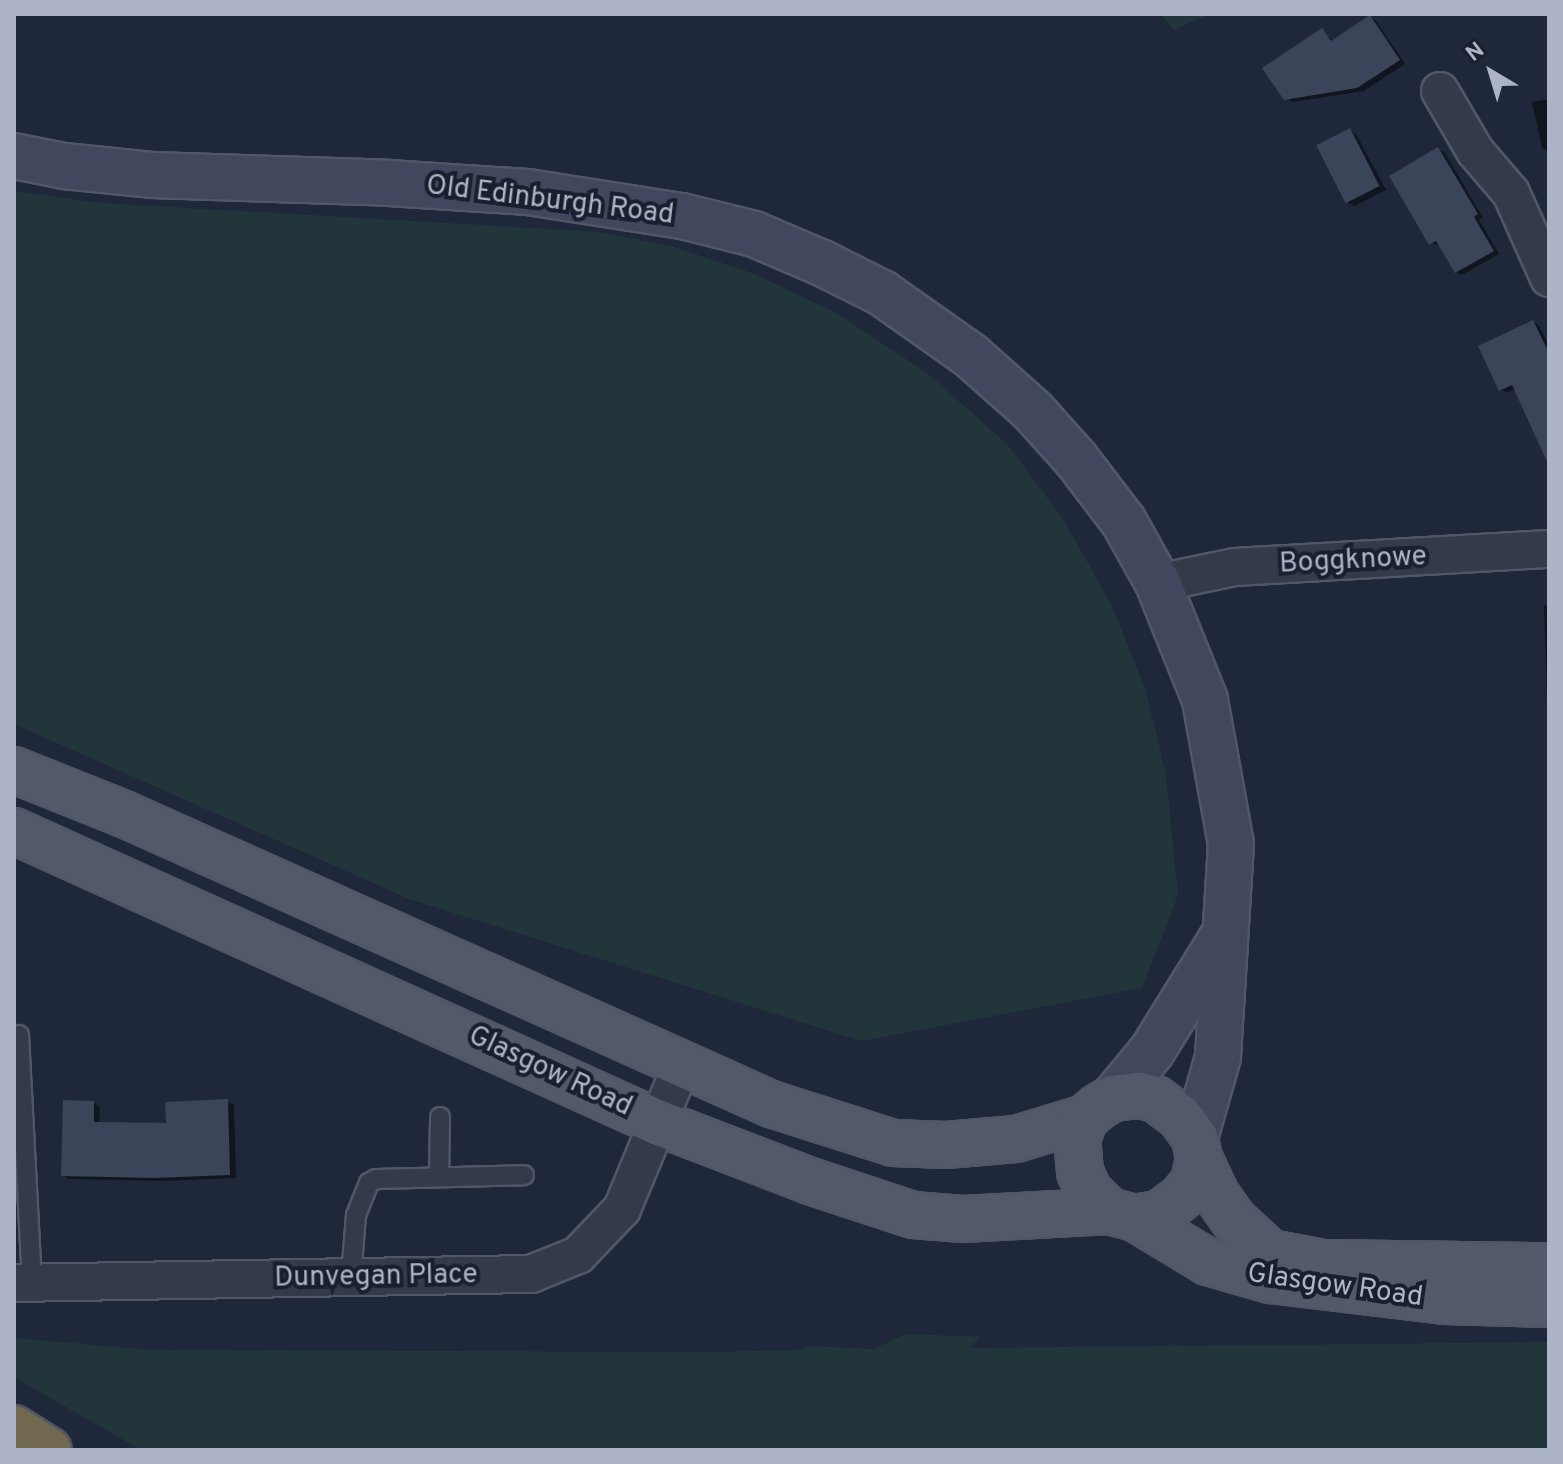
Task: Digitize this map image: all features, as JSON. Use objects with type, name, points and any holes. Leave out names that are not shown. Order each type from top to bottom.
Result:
[{"type":"highway","points":[[14,1428],[49,1450]]},
{"type":"main road","name":"Old Edinburgh Road","points":[[14,156],[64,166],[152,175],[389,183],[528,192],[623,204],[754,234],[882,293],[970,355],[1032,410],[1076,459],[1124,522],[1158,583],[1205,700],[1231,844],[1218,1057],[1197,1148]]},
{"type":"main road","points":[[14,770],[124,814],[771,1104],[893,1143],[946,1145],[1016,1139],[1099,1108],[1139,1095],[1156,1099],[1180,1117],[1197,1148],[1194,1182],[1182,1197],[1161,1213],[1122,1215],[1089,1192],[1080,1172],[1077,1139],[1099,1108]]},
{"type":"main road","name":"Glasgow Road","points":[[14,831],[659,1123],[810,1181],[913,1215],[963,1219],[1122,1215],[1208,1262],[1270,1280],[1445,1301],[1549,1304]]},
{"type":"main road","name":"Old Edinburgh Road","points":[[1099,1108],[1152,1051],[1225,933]]},
{"type":"main road","name":"Glasgow Road","points":[[1197,1148],[1215,1193],[1234,1220],[1270,1253],[1324,1263],[1549,1266]]},
{"type":"street","points":[[1440,91],[1475,151],[1511,193],[1549,278]]},
{"type":"street","name":"Boggknowe","points":[[1158,583],[1235,567],[1549,549]]},
{"type":"street","name":"Dunvegan Place","points":[[23,1283],[531,1274],[578,1255],[622,1209],[682,1064]]},
{"type":"lane","points":[[19,1035],[23,1283]]},
{"type":"lane","points":[[439,1177],[440,1117]]},
{"type":"lane","points":[[351,1277],[356,1215],[369,1183],[376,1179],[524,1175]]},
{"type":"shaded area","points":[[1160,14],[1210,14],[1174,30]]},
{"type":"shaded area","points":[[14,191],[102,203],[600,232],[671,246],[752,273],[835,312],[927,373],[1007,444],[1063,519],[1112,606],[1145,688],[1166,774],[1178,895],[1142,988],[861,1041],[409,899],[14,724]]},
{"type":"shaded area","points":[[906,1334],[980,1337],[970,1348],[1549,1342],[1549,1450],[141,1450],[14,1377],[14,1338],[152,1350],[708,1352],[802,1350],[806,1346],[873,1349]]},
{"type":"building","points":[[1370,15],[1400,60],[1357,88],[1284,100],[1262,68],[1322,28],[1331,41]]},
{"type":"building","points":[[1350,128],[1380,186],[1346,203],[1316,145]]},
{"type":"building","points":[[1438,147],[1478,214],[1474,217],[1494,251],[1455,273],[1436,241],[1429,245],[1389,176]]},
{"type":"building","points":[[1533,320],[1549,353],[1549,466],[1512,385],[1499,391],[1478,346]]},
{"type":"building","points":[[228,1099],[230,1175],[154,1178],[61,1176],[63,1100],[94,1101],[94,1122],[166,1123],[165,1102]]}]
